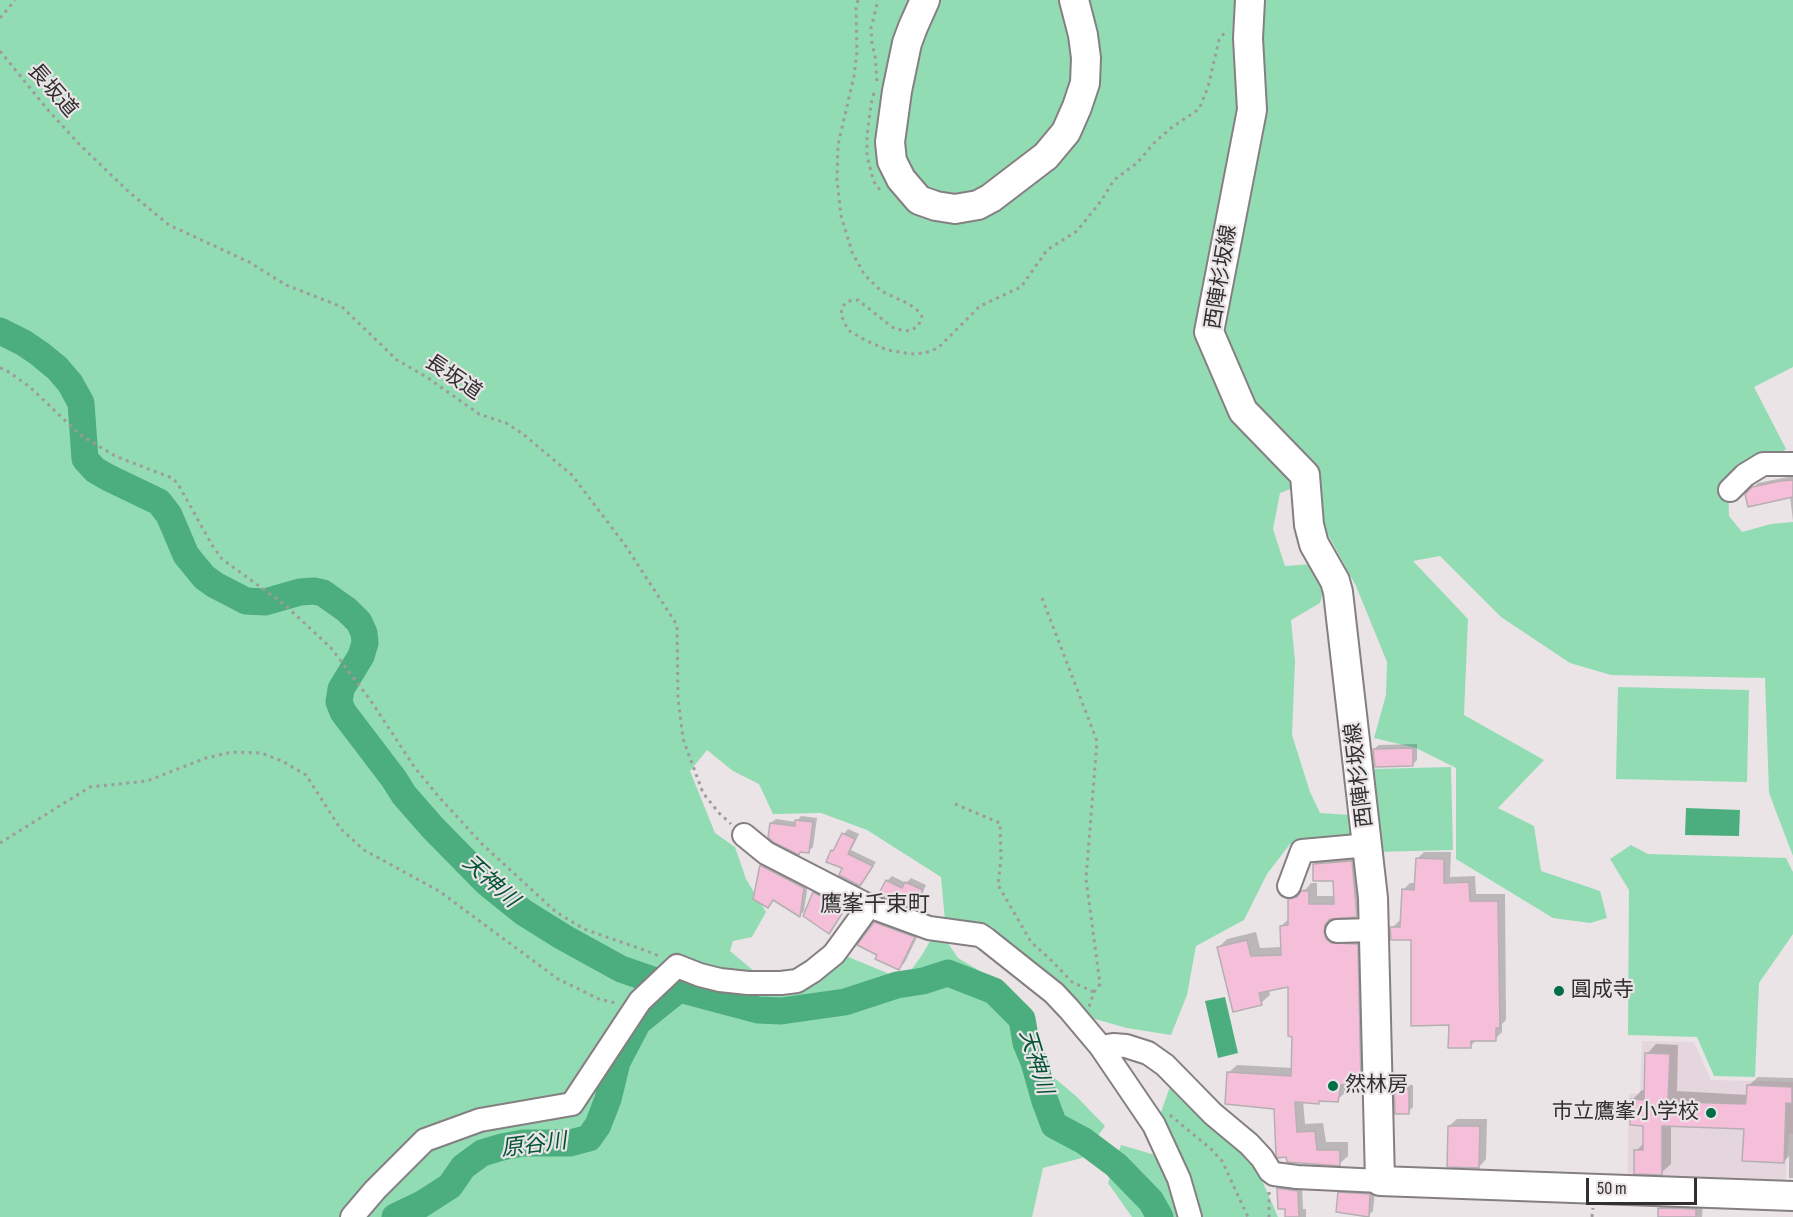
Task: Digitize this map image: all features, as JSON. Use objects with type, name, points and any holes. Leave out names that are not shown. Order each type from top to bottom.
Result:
[{"type":"main road","points":[[925,0],[907,43],[897,91],[890,142],[892,161],[901,179],[919,200],[955,209],[978,205],[992,198],[1046,156],[1066,132],[1085,83],[1086,58],[1083,35],[1074,0]]},
{"type":"main road","name":"西陣杉坂線","points":[[1250,0],[1248,38],[1252,110],[1209,332],[1243,411],[1305,475],[1309,525],[1314,544],[1335,581],[1338,592],[1374,898],[1380,1181]]},
{"type":"main road","points":[[1380,1181],[1793,1196]]},
{"type":"street","points":[[1730,490],[1745,475],[1763,464],[1793,464]]},
{"type":"street","points":[[744,835],[766,853],[869,906],[928,928],[980,935],[1054,993],[1101,1047],[1154,1125],[1179,1179],[1190,1217]]},
{"type":"street","points":[[1289,886],[1302,851],[1369,845]]},
{"type":"street","points":[[352,1217],[375,1190],[425,1140],[480,1120],[572,1104],[638,1004],[677,966],[700,975],[739,982],[797,981],[834,954],[869,906]]},
{"type":"street","points":[[1336,931],[1374,930]]},
{"type":"street","points":[[1101,1047],[1126,1046],[1148,1053],[1165,1065],[1213,1114],[1250,1144],[1274,1174],[1298,1178],[1380,1181]]},
{"type":"path","points":[[0,18],[15,0]]},
{"type":"path","name":"長坂道","points":[[0,51],[80,146],[129,192],[169,225],[249,262],[286,285],[342,307],[397,360],[428,378],[478,414],[514,428],[546,452],[572,476],[625,545],[677,625],[678,698],[682,740],[704,793],[719,813],[744,835]]},
{"type":"path","points":[[0,368],[30,387],[79,434],[115,456],[172,478],[178,484],[222,559],[285,605],[331,648],[371,702],[415,768],[439,797],[482,844],[556,912],[584,929],[644,950],[677,966]]},
{"type":"path","points":[[1042,598],[1097,741],[1086,879],[1100,984],[1083,1026]]},
{"type":"path","points":[[0,843],[90,787],[147,782],[206,758],[232,752],[261,753],[306,774],[340,828],[364,850],[439,891],[558,979],[599,999],[638,1004]]},
{"type":"path","points":[[955,804],[1000,823],[1001,858],[998,885],[1031,942],[1072,982],[1095,992]]},
{"type":"path","points":[[1170,1115],[1222,1161],[1248,1217]]},
{"type":"path","points":[[1269,1217],[1269,1185],[1274,1174]]},
{"type":"shaded area","points":[[0,0],[1793,0],[1793,367],[1754,387],[1786,449],[1728,485],[1729,516],[1742,532],[1771,524],[1793,522],[1793,856],[1769,793],[1765,678],[1611,675],[1570,663],[1501,617],[1440,556],[1413,561],[1468,619],[1464,715],[1544,760],[1498,808],[1534,826],[1541,871],[1600,891],[1607,918],[1590,923],[1553,918],[1456,859],[1456,768],[1416,748],[1374,738],[1386,695],[1387,662],[1356,586],[1301,485],[1280,493],[1273,529],[1285,566],[1313,564],[1324,589],[1320,603],[1291,620],[1295,661],[1292,735],[1310,792],[1320,813],[1351,815],[1359,834],[1290,844],[1267,874],[1244,920],[1196,946],[1187,995],[1171,1035],[1127,1028],[1091,1018],[945,921],[941,877],[867,830],[821,813],[773,814],[759,784],[733,771],[707,750],[690,771],[715,833],[735,847],[746,879],[766,912],[752,937],[733,941],[730,951],[755,972],[826,976],[846,956],[904,980],[933,936],[945,939],[958,958],[985,974],[1022,1005],[1046,1071],[1076,1096],[1105,1126],[1082,1158],[1043,1168],[1032,1217],[0,1217]]},
{"type":"shaded area","points":[[1618,687],[1749,690],[1747,782],[1616,779]]},
{"type":"shaded area","points":[[1451,767],[1453,850],[1375,852],[1373,769]]},
{"type":"shaded area","points":[[1686,808],[1740,810],[1739,836],[1685,835]]},
{"type":"shaded area","points":[[1631,845],[1648,854],[1786,858],[1793,872],[1793,934],[1759,983],[1755,1077],[1714,1076],[1697,1037],[1628,1035],[1629,890],[1610,859]]},
{"type":"shaded area","points":[[1225,997],[1238,1053],[1218,1058],[1205,1001]]},
{"type":"shaded area","name":"市立鷹峯小学校","points":[[1642,1041],[1694,1042],[1711,1080],[1793,1082],[1793,1134],[1789,1134],[1785,1187],[1627,1183],[1629,1094],[1640,1093]]},
{"type":"shaded area","points":[[1171,1084],[1240,1143],[1257,1169],[1278,1217],[1132,1217],[1108,1183],[1121,1145],[1162,1157],[1160,1115]]},
{"type":"building","points":[[1793,480],[1793,497],[1748,507],[1745,494],[1752,487]]},
{"type":"building","points":[[1413,748],[1413,766],[1375,767],[1373,749]]},
{"type":"building","points":[[795,820],[813,822],[809,853],[800,852],[799,855],[773,842],[768,837],[770,823],[795,826]]},
{"type":"building","points":[[842,833],[855,839],[848,854],[873,866],[860,886],[839,875],[842,868],[826,862]]},
{"type":"building","points":[[1416,858],[1444,859],[1444,883],[1469,882],[1470,901],[1498,901],[1500,1028],[1496,1028],[1496,1041],[1471,1041],[1471,1048],[1448,1048],[1449,1025],[1411,1026],[1411,940],[1391,940],[1390,927],[1400,927],[1402,889],[1414,890]]},
{"type":"building","points":[[1352,861],[1357,917],[1330,919],[1325,925],[1324,932],[1326,939],[1331,943],[1358,944],[1361,1084],[1341,1085],[1338,1102],[1319,1101],[1319,1104],[1295,1102],[1297,1132],[1315,1131],[1317,1150],[1340,1150],[1340,1166],[1287,1162],[1286,1157],[1276,1156],[1274,1109],[1225,1104],[1227,1072],[1291,1076],[1292,1037],[1288,1036],[1288,987],[1259,993],[1262,1005],[1233,1012],[1217,947],[1247,940],[1251,956],[1281,955],[1280,926],[1288,925],[1288,899],[1297,897],[1301,891],[1309,891],[1309,904],[1334,904],[1333,881],[1313,881],[1313,864]]},
{"type":"building","points":[[760,865],[804,888],[800,917],[773,900],[768,908],[753,899]]},
{"type":"building","points":[[886,880],[902,888],[905,882],[923,890],[914,908],[878,895]]},
{"type":"building","points":[[813,892],[845,909],[829,934],[803,916]]},
{"type":"building","points":[[874,922],[915,937],[899,970],[875,959],[877,955],[857,945]]},
{"type":"building","points":[[1645,1053],[1670,1054],[1668,1100],[1745,1104],[1747,1085],[1792,1087],[1792,1104],[1786,1103],[1784,1163],[1742,1161],[1744,1129],[1662,1126],[1662,1175],[1634,1174],[1634,1150],[1643,1150],[1643,1126],[1630,1125],[1631,1099],[1644,1100]]},
{"type":"building","points":[[1394,1079],[1401,1079],[1401,1089],[1409,1089],[1409,1114],[1395,1114]]},
{"type":"building","points":[[1448,1126],[1480,1126],[1479,1168],[1447,1167]]},
{"type":"building","points":[[1277,1188],[1298,1191],[1299,1217],[1285,1217],[1285,1209],[1278,1209]]},
{"type":"building","points":[[1338,1192],[1370,1194],[1369,1217],[1336,1212]]},
{"type":"building","points":[[1658,1208],[1696,1209],[1696,1217],[1658,1217]]},
{"type":"waterway","name":"天神川","points":[[0,331],[40,354],[70,383],[81,403],[85,459],[95,470],[159,502],[169,515],[186,555],[204,577],[246,601],[265,602],[300,592],[323,593],[347,610],[359,622],[365,643],[361,656],[341,689],[339,702],[343,712],[404,795],[433,828],[487,883],[523,912],[621,969],[679,989],[758,1010],[781,1011],[845,1002],[897,985],[923,981],[948,973],[994,991],[1022,1019],[1026,1043],[1054,1125],[1084,1141],[1116,1165],[1151,1201],[1160,1217]]},
{"type":"waterway","name":"原谷川","points":[[395,1217],[422,1204],[450,1186],[463,1167],[482,1153],[523,1143],[570,1143],[589,1138],[598,1125],[608,1099],[617,1062],[638,1022],[679,989]]},
{"type":"place","name":"圓成寺","points":[[1559,991]]},
{"type":"place","name":"然林房","points":[[1333,1086]]},
{"type":"place","name":"市立鷹峯小学校","points":[[1711,1113]]},
{"type":"district","name":"鷹峯千束町","points":[[875,905]]}]
